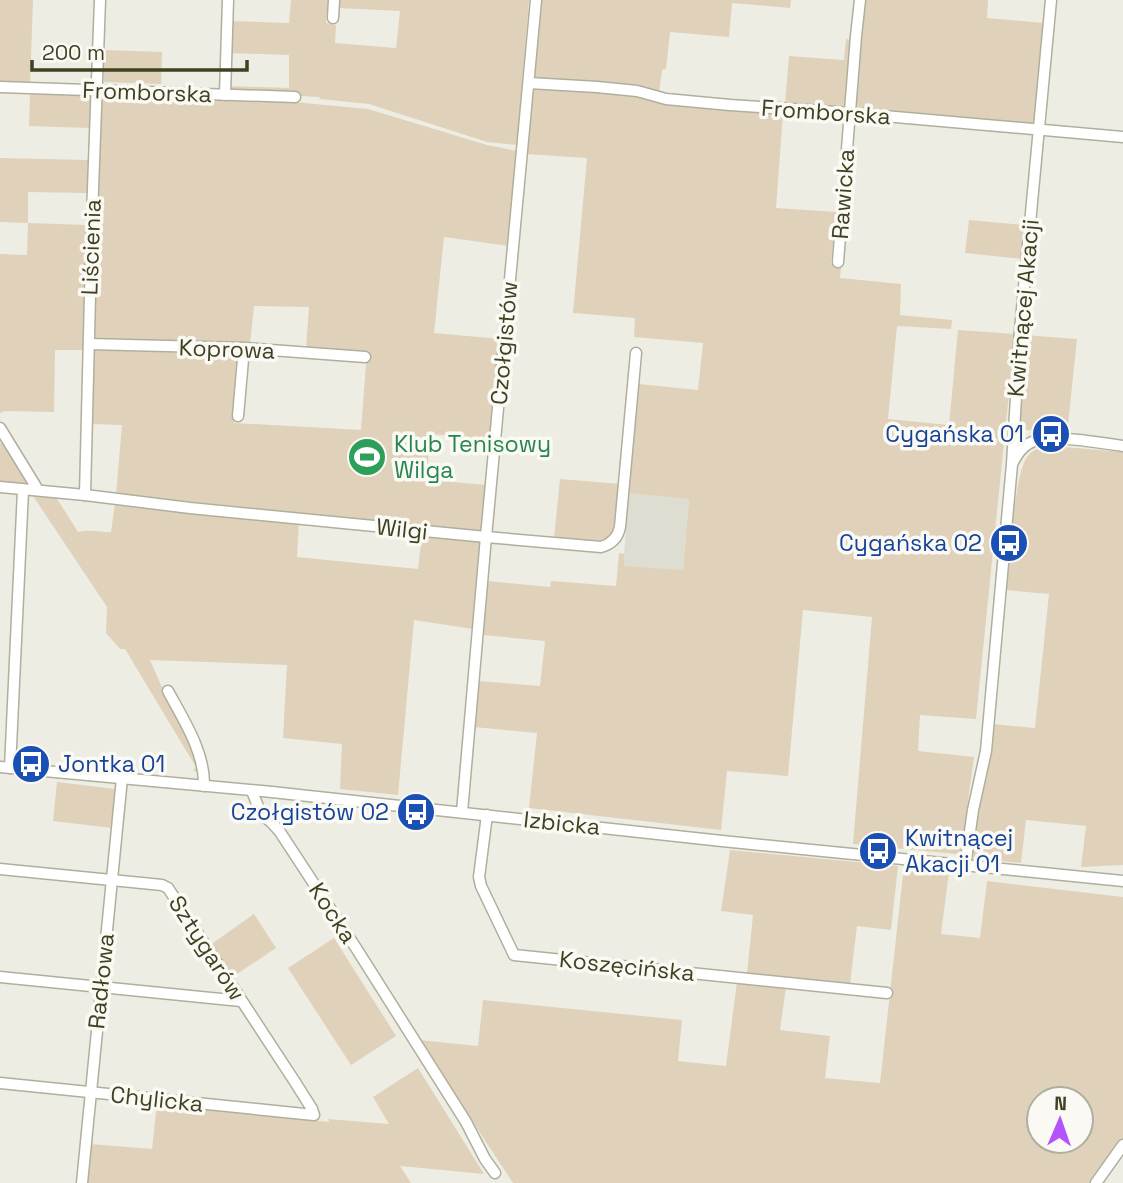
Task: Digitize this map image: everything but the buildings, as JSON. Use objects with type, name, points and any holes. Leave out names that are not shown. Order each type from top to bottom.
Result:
[{"type":"street","name":"Liścienia","points":[[85,495],[100,0]]},
{"type":"street","points":[[225,95],[228,0]]},
{"type":"street","points":[[333,18],[334,0]]},
{"type":"street","name":"Czołgistów","points":[[462,812],[536,0]]},
{"type":"street","name":"Rawicka","points":[[838,262],[860,0]]},
{"type":"street","name":"Kwitnącej Akacji","points":[[965,866],[973,810],[986,751],[1012,464],[1020,330],[1051,0]]},
{"type":"street","name":"Fromborska","points":[[529,83],[638,91],[666,99],[730,105],[1123,137]]},
{"type":"street","name":"Fromborska","points":[[0,88],[295,97]]},
{"type":"street","name":"Koprowa","points":[[89,344],[244,348],[365,357]]},
{"type":"street","points":[[239,416],[244,348]]},
{"type":"street","name":"Wilgi","points":[[0,487],[601,547],[616,537],[620,527],[636,353]]},
{"type":"street","points":[[0,428],[38,491]]},
{"type":"street","points":[[1012,464],[1027,444],[1038,439],[1123,446]]},
{"type":"street","points":[[5,767],[23,490]]},
{"type":"street","points":[[169,691],[199,755],[204,786]]},
{"type":"street","name":"Izbicka","points":[[5,767],[253,790],[1123,881]]},
{"type":"street","name":"Radłowa","points":[[82,1183],[122,778]]},
{"type":"street","name":"Kocka","points":[[253,790],[261,814],[280,832],[356,948],[466,1122],[485,1160],[495,1173]]},
{"type":"street","name":"Koszęcińska","points":[[487,815],[479,877],[514,955],[887,993]]},
{"type":"street","name":"Sztygarów","points":[[0,869],[162,885],[167,888],[314,1115]]},
{"type":"street","points":[[0,977],[241,1001]]},
{"type":"street","name":"Chylicka","points":[[0,1083],[314,1115]]},
{"type":"street","points":[[1096,1183],[1123,1145]]},
{"type":"shaded area","points":[[0,0],[33,0],[30,85],[0,84]]},
{"type":"shaded area","points":[[291,0],[328,0],[326,23],[336,25],[335,43],[396,48],[400,11],[338,8],[339,0],[529,0],[517,145],[487,142],[369,104],[319,97],[228,92],[229,86],[289,88],[289,55],[230,53],[231,21],[289,23]]},
{"type":"shaded area","points":[[539,0],[791,0],[790,8],[732,3],[729,37],[670,32],[666,69],[662,70],[659,93],[532,81]]},
{"type":"shaded area","points":[[864,0],[988,0],[987,18],[1043,23],[1034,125],[856,111]]},
{"type":"shaded area","points":[[846,39],[852,40],[845,109],[785,104],[789,56],[844,60]]},
{"type":"shaded area","points":[[104,50],[162,52],[161,84],[104,82]]},
{"type":"shaded area","points":[[531,85],[783,113],[776,208],[836,212],[831,264],[841,265],[840,278],[901,284],[900,315],[952,320],[951,329],[897,326],[888,419],[949,425],[958,330],[1015,334],[976,719],[920,715],[918,751],[974,757],[961,851],[956,854],[853,844],[872,617],[803,610],[788,776],[727,771],[721,830],[529,808],[537,733],[474,727],[479,681],[540,686],[545,641],[483,635],[488,581],[550,587],[551,581],[616,586],[619,553],[624,554],[624,566],[683,570],[689,499],[629,493],[639,384],[698,390],[703,343],[634,337],[635,318],[573,313],[587,158],[525,154]]},
{"type":"shaded area","points":[[30,94],[91,96],[89,128],[29,126]]},
{"type":"shaded area","points":[[100,96],[294,102],[368,109],[487,145],[517,151],[509,246],[444,237],[434,333],[501,339],[492,439],[430,434],[427,480],[488,485],[484,532],[116,494],[122,425],[93,424],[94,350],[240,354],[234,423],[361,430],[367,352],[306,347],[309,307],[254,306],[250,345],[94,340]]},
{"type":"shaded area","points":[[0,158],[88,160],[87,193],[28,192],[28,223],[0,222]]},
{"type":"shaded area","points":[[969,220],[1025,225],[1022,259],[965,253]]},
{"type":"shaded area","points":[[28,223],[86,225],[85,350],[55,350],[54,412],[0,413],[0,254],[27,255]]},
{"type":"shaded area","points":[[1024,335],[1077,339],[1067,434],[1015,429]]},
{"type":"shaded area","points":[[3,442],[28,484],[0,482],[0,443]]},
{"type":"shaded area","points":[[1052,446],[1123,452],[1123,865],[1081,867],[1086,826],[1026,820],[1021,863],[971,858],[980,801],[987,777],[993,724],[1035,728],[1049,594],[1006,590],[1016,498],[1023,465],[1033,451]]},
{"type":"shaded area","points":[[560,479],[621,484],[614,536],[599,542],[554,539]]},
{"type":"shaded area","points":[[629,493],[689,498],[683,571],[623,566]]},
{"type":"shaded area","points":[[34,494],[56,497],[78,532],[111,532],[115,503],[299,522],[297,557],[418,569],[422,535],[481,542],[473,629],[414,620],[398,795],[340,789],[342,744],[283,738],[287,665],[150,660],[200,764],[201,772],[193,771],[196,767],[125,649],[120,649],[106,633],[107,607]]},
{"type":"shaded area","points":[[57,782],[115,789],[112,828],[53,821]]},
{"type":"shaded area","points":[[730,850],[898,866],[891,930],[857,926],[850,984],[747,973],[753,915],[721,911]]},
{"type":"shaded area","points":[[904,866],[949,872],[941,934],[980,938],[987,881],[1123,897],[1123,1140],[1092,1183],[513,1183],[419,1040],[478,1046],[483,1000],[682,1020],[678,1061],[726,1066],[737,982],[786,987],[780,1030],[830,1036],[825,1078],[880,1083]]},
{"type":"shaded area","points":[[254,914],[276,948],[231,978],[210,945]]},
{"type":"shaded area","points":[[334,938],[396,1036],[351,1065],[288,968]]},
{"type":"shaded area","points":[[418,1068],[484,1174],[400,1166],[411,1183],[86,1183],[90,1144],[152,1149],[157,1104],[329,1122],[328,1119],[389,1124],[373,1097]]},
{"type":"place","name":"Cygańska 01","points":[[1051,434]]},
{"type":"place","name":"Klub Tenisowy Wilga","points":[[367,457]]},
{"type":"place","name":"Cygańska 02","points":[[1009,543]]},
{"type":"place","name":"Jontka 01","points":[[31,764]]},
{"type":"place","name":"Czołgistów 02","points":[[416,812]]},
{"type":"place","name":"Kwitnącej Akacji 01","points":[[878,851]]}]
